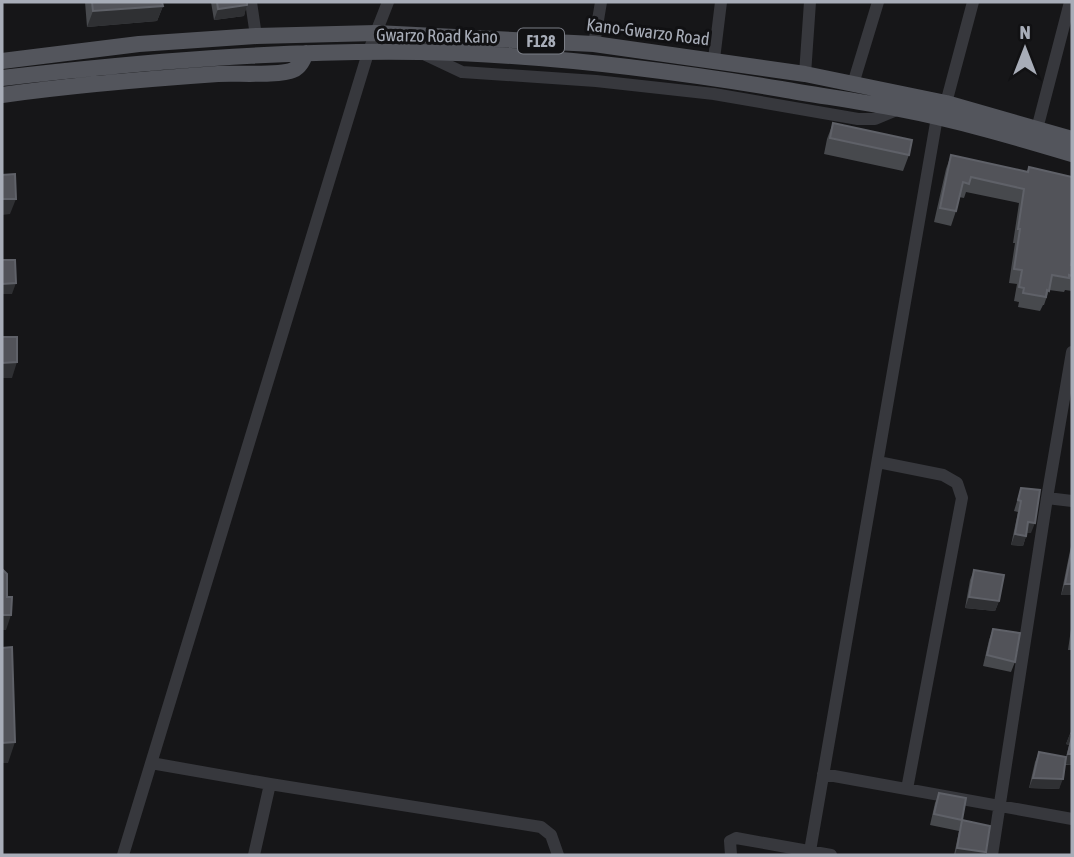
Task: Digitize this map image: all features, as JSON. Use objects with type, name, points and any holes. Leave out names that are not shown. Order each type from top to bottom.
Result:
[{"type":"main road","name":"Kano-Gwarzo Road","points":[[2,61],[139,44],[256,36],[376,33],[594,44],[805,74],[853,84],[942,110],[1037,129],[1072,139]]},
{"type":"main road","name":"Gwarzo Road Kano","points":[[2,78],[162,61],[306,53],[419,52],[501,57],[652,70],[724,79],[900,109],[942,110],[1072,154]]},
{"type":"main road","points":[[2,95],[80,85],[215,74],[283,72],[295,70],[306,53]]},
{"type":"main road","points":[[67,71],[80,85]]},
{"type":"street","points":[[251,2],[256,36]]},
{"type":"street","points":[[124,855],[368,53],[388,2]]},
{"type":"street","points":[[594,44],[601,2]]},
{"type":"street","points":[[714,59],[721,2]]},
{"type":"street","points":[[805,74],[810,2]]},
{"type":"street","points":[[853,84],[878,2]]},
{"type":"street","points":[[812,853],[823,774],[942,110],[973,2]]},
{"type":"street","points":[[1037,129],[1070,2]]},
{"type":"street","points":[[992,855],[1072,352]]},
{"type":"street","points":[[878,462],[943,475],[957,483],[962,498],[906,789]]},
{"type":"street","points":[[1047,498],[1072,501]]},
{"type":"street","points":[[151,763],[541,827],[551,835],[558,855]]},
{"type":"street","points":[[823,774],[1072,819]]},
{"type":"street","points":[[254,855],[270,784]]},
{"type":"street","points":[[731,855],[730,841],[736,838],[831,855]]},
{"type":"building","points":[[92,2],[162,2],[163,6],[93,11]]},
{"type":"building","points":[[217,2],[247,2],[247,5],[218,9]]},
{"type":"building","points":[[833,123],[912,140],[909,155],[830,138]]},
{"type":"building","points":[[951,155],[1028,172],[1029,167],[1072,177],[1072,276],[1069,275],[1069,278],[1052,275],[1046,297],[1023,293],[1024,288],[1019,287],[1022,270],[1014,269],[1024,189],[971,177],[969,184],[963,182],[956,211],[940,208]]},
{"type":"building","points":[[15,174],[16,199],[2,199],[2,175]]},
{"type":"building","points":[[2,260],[15,260],[16,283],[2,284]]},
{"type":"building","points":[[2,337],[17,337],[17,362],[2,363]]},
{"type":"building","points":[[1021,488],[1040,490],[1035,523],[1028,522],[1026,536],[1015,534]]},
{"type":"building","points":[[1072,548],[1072,584],[1065,584]]},
{"type":"building","points":[[2,569],[7,574],[7,597],[12,597],[11,615],[2,615]]},
{"type":"building","points":[[974,570],[1004,575],[999,601],[969,597]]},
{"type":"building","points":[[993,629],[1020,633],[1015,662],[987,655]]},
{"type":"building","points":[[12,647],[15,742],[2,743],[2,648]]},
{"type":"building","points":[[1072,737],[1072,754],[1068,754]]},
{"type":"building","points":[[1039,752],[1066,757],[1063,779],[1033,778]]},
{"type":"building","points":[[939,793],[966,798],[962,820],[934,814]]},
{"type":"building","points":[[962,820],[990,826],[986,852],[957,848]]}]
